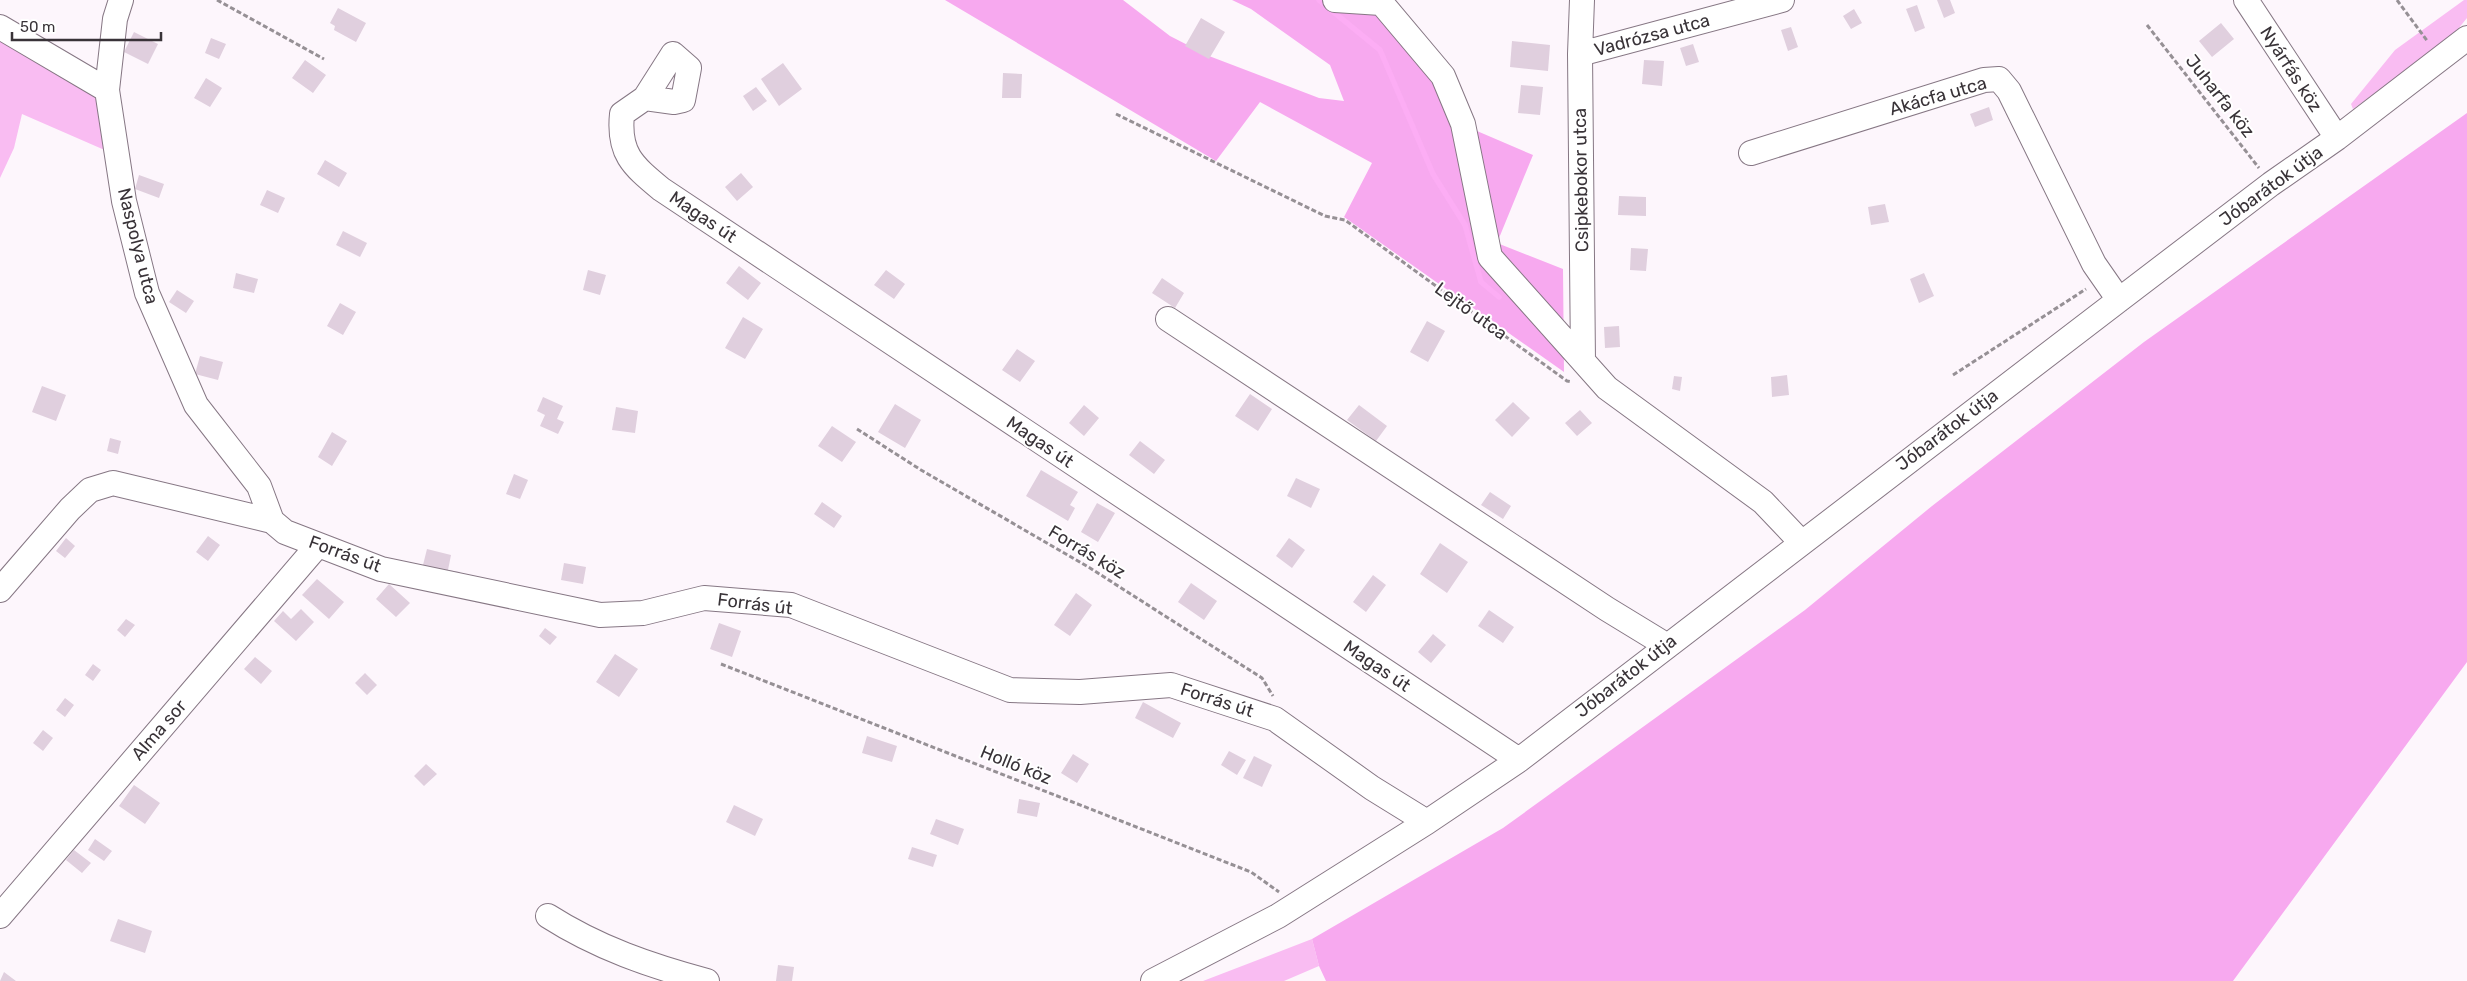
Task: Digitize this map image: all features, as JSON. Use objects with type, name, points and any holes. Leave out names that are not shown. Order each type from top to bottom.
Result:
[{"type":"street","name":"Naspolya utca","points":[[121,0],[114,19],[108,90],[124,201],[147,293],[196,405],[259,486],[272,521]]},
{"type":"street","points":[[1335,0],[1380,1],[1443,76],[1463,124],[1490,257],[1607,388],[1764,502],[1801,542]]},
{"type":"street","name":"Csipkebokor utca","points":[[1582,0],[1580,54],[1583,361]]},
{"type":"street","name":"Vadrózsa utca","points":[[1580,54],[1782,0]]},
{"type":"street","name":"Nyárfás köz","points":[[2246,0],[2337,138]]},
{"type":"street","points":[[0,27],[108,90]]},
{"type":"street","name":"Jóbarátok útja","points":[[1153,981],[1278,916],[1428,822],[1519,760],[1666,645],[2271,184],[2337,138],[2467,38]]},
{"type":"street","name":"Akácfa utca","points":[[1751,153],[1984,80],[1999,79],[2009,91],[2094,264],[2119,300]]},
{"type":"street","name":"Magas út","points":[[645,98],[622,114],[620,134],[633,165],[660,189],[1519,760]]},
{"type":"street","points":[[1168,319],[1607,609],[1666,645]]},
{"type":"street","name":"Forrás út","points":[[0,590],[90,490],[113,483],[272,521],[285,532],[381,569],[600,615],[643,613],[704,598],[791,606],[1010,690],[1080,692],[1171,685],[1275,719],[1372,788],[1428,822]]},
{"type":"street","name":"Alma sor","points":[[0,916],[318,545]]},
{"type":"street","points":[[548,916],[575,934],[633,960],[707,981]]},
{"type":"path","points":[[217,0],[324,59]]},
{"type":"path","points":[[2397,0],[2441,58]]},
{"type":"path","name":"Juharfa köz","points":[[2147,25],[2271,184]]},
{"type":"path","name":"Lejtő utca","points":[[1116,114],[1325,216],[1345,220],[1567,381],[1607,388]]},
{"type":"path","points":[[1953,375],[2103,278]]},
{"type":"path","name":"Forrás köz","points":[[858,429],[921,470],[1090,568],[1262,678],[1273,696],[1275,719]]},
{"type":"path","name":"Holló köz","points":[[721,664],[1251,872],[1296,903]]},
{"type":"shaded area","points":[[945,0],[1123,0],[1170,36],[1209,56],[1319,98],[1344,101],[1330,65],[1251,9],[1232,0],[1372,0],[1470,128],[1533,155],[1497,243],[1563,269],[1564,372],[1344,217],[1372,163],[1260,102],[1216,161]]},
{"type":"shaded area","points":[[2464,0],[2467,0],[2467,18],[2449,40],[2353,109],[2351,104],[2395,50]]},
{"type":"shaded area","points":[[0,35],[100,95],[116,155],[22,114],[14,148],[0,178]]},
{"type":"shaded area","points":[[2467,113],[2467,662],[2233,981],[1326,981],[1319,966],[1312,939],[1503,828],[1805,610],[1932,506],[2144,342]]},
{"type":"shaded area","points":[[1312,939],[1319,966],[1284,981],[1203,981]]},
{"type":"building","points":[[1937,0],[1950,0],[1955,13],[1944,18]]},
{"type":"building","points":[[1917,5],[1925,28],[1915,32],[1906,9]]},
{"type":"building","points":[[338,8],[366,23],[356,42],[334,30],[335,26],[330,23]]},
{"type":"building","points":[[1854,9],[1862,23],[1851,29],[1843,16]]},
{"type":"building","points":[[1201,18],[1225,32],[1209,59],[1185,46]]},
{"type":"building","points":[[2221,23],[2234,39],[2212,57],[2199,41]]},
{"type":"building","points":[[1791,27],[1798,47],[1788,51],[1781,30]]},
{"type":"building","points":[[134,32],[158,44],[148,64],[124,52]]},
{"type":"building","points":[[211,38],[226,44],[219,59],[205,53]]},
{"type":"building","points":[[1512,41],[1550,45],[1548,71],[1510,67]]},
{"type":"building","points":[[1693,44],[1699,62],[1686,66],[1680,48]]},
{"type":"building","points":[[305,60],[326,75],[313,93],[292,78]]},
{"type":"building","points":[[1644,60],[1664,61],[1662,86],[1642,84]]},
{"type":"building","points":[[783,63],[802,89],[779,106],[761,79]]},
{"type":"building","points":[[1003,73],[1022,74],[1021,98],[1002,98]]},
{"type":"building","points":[[206,78],[222,88],[210,107],[194,98]]},
{"type":"building","points":[[1521,85],[1543,87],[1540,115],[1518,113]]},
{"type":"building","points":[[756,87],[767,101],[753,111],[743,96]]},
{"type":"building","points":[[1989,107],[1993,120],[1975,127],[1970,114]]},
{"type":"building","points":[[325,160],[347,173],[339,187],[317,174]]},
{"type":"building","points":[[741,173],[753,187],[737,201],[725,187]]},
{"type":"building","points":[[139,175],[164,184],[159,198],[135,189]]},
{"type":"building","points":[[267,190],[285,198],[278,213],[260,205]]},
{"type":"building","points":[[1619,196],[1646,197],[1646,216],[1618,215]]},
{"type":"building","points":[[1885,204],[1889,222],[1871,225],[1868,207]]},
{"type":"building","points":[[343,231],[367,243],[360,257],[336,245]]},
{"type":"building","points":[[1631,248],[1648,249],[1646,271],[1630,270]]},
{"type":"building","points":[[739,266],[761,283],[748,300],[726,283]]},
{"type":"building","points":[[588,270],[606,275],[600,295],[583,290]]},
{"type":"building","points":[[886,270],[905,284],[894,299],[874,285]]},
{"type":"building","points":[[236,273],[258,279],[254,293],[233,288]]},
{"type":"building","points":[[1924,273],[1934,296],[1919,303],[1910,279]]},
{"type":"building","points":[[1162,278],[1184,293],[1175,308],[1152,293]]},
{"type":"building","points":[[177,290],[194,301],[186,313],[169,302]]},
{"type":"building","points":[[340,303],[356,312],[343,335],[327,326]]},
{"type":"building","points":[[743,317],[763,329],[745,359],[725,348]]},
{"type":"building","points":[[1427,321],[1445,331],[1428,362],[1410,352]]},
{"type":"building","points":[[1619,326],[1620,347],[1605,348],[1604,327]]},
{"type":"building","points":[[1017,349],[1035,361],[1020,382],[1002,370]]},
{"type":"building","points":[[200,356],[223,362],[218,380],[195,374]]},
{"type":"building","points":[[1787,375],[1789,395],[1772,397],[1771,377]]},
{"type":"building","points":[[1674,376],[1682,377],[1680,391],[1672,389]]},
{"type":"building","points":[[42,386],[66,395],[56,421],[32,412]]},
{"type":"building","points":[[1250,394],[1272,409],[1258,431],[1235,416]]},
{"type":"building","points":[[543,397],[563,406],[557,419],[564,422],[558,434],[540,426],[545,415],[537,411]]},
{"type":"building","points":[[1513,402],[1530,418],[1512,437],[1495,420]]},
{"type":"building","points":[[895,404],[921,420],[905,448],[878,432]]},
{"type":"building","points":[[1084,405],[1099,418],[1084,436],[1069,423]]},
{"type":"building","points":[[1359,405],[1387,426],[1376,441],[1347,420]]},
{"type":"building","points":[[616,407],[638,411],[635,433],[612,430]]},
{"type":"building","points":[[1580,410],[1592,423],[1577,436],[1565,423]]},
{"type":"building","points":[[832,426],[856,442],[842,462],[818,446]]},
{"type":"building","points":[[332,432],[347,441],[332,466],[318,457]]},
{"type":"building","points":[[110,438],[121,441],[118,454],[107,451]]},
{"type":"building","points":[[1140,441],[1165,460],[1154,474],[1129,455]]},
{"type":"building","points":[[1041,470],[1078,492],[1070,505],[1075,508],[1068,521],[1026,496]]},
{"type":"building","points":[[514,474],[528,480],[520,499],[506,494]]},
{"type":"building","points":[[1296,478],[1320,489],[1311,508],[1287,496]]},
{"type":"building","points":[[1490,492],[1511,506],[1503,519],[1481,505]]},
{"type":"building","points":[[822,502],[842,516],[834,528],[814,514]]},
{"type":"building","points":[[1097,503],[1115,513],[1098,542],[1081,532]]},
{"type":"building","points":[[208,536],[220,545],[208,561],[196,552]]},
{"type":"building","points":[[66,538],[75,546],[65,558],[56,551]]},
{"type":"building","points":[[1289,538],[1305,550],[1292,568],[1276,556]]},
{"type":"building","points":[[1440,543],[1468,562],[1447,593],[1420,574]]},
{"type":"building","points":[[427,549],[451,555],[448,570],[460,572],[458,581],[421,573]]},
{"type":"building","points":[[564,563],[586,567],[583,584],[561,580]]},
{"type":"building","points":[[1373,575],[1386,585],[1366,612],[1353,602]]},
{"type":"building","points":[[317,579],[344,602],[329,619],[302,595]]},
{"type":"building","points":[[1191,583],[1217,601],[1204,620],[1178,602]]},
{"type":"building","points":[[389,584],[410,603],[396,617],[376,599]]},
{"type":"building","points":[[1076,593],[1092,605],[1070,636],[1054,625]]},
{"type":"building","points":[[301,609],[314,622],[296,641],[274,621],[283,611],[291,619]]},
{"type":"building","points":[[1489,610],[1514,627],[1503,643],[1478,626]]},
{"type":"building","points":[[126,619],[135,625],[125,637],[117,630]]},
{"type":"building","points":[[719,623],[741,631],[732,657],[710,649]]},
{"type":"building","points":[[545,628],[557,637],[550,645],[539,636]]},
{"type":"building","points":[[1433,634],[1446,645],[1431,663],[1418,652]]},
{"type":"building","points":[[615,654],[638,669],[619,697],[596,682]]},
{"type":"building","points":[[255,657],[272,671],[261,684],[244,669]]},
{"type":"building","points":[[93,664],[101,670],[93,681],[85,675]]},
{"type":"building","points":[[365,673],[377,685],[367,695],[355,683]]},
{"type":"building","points":[[65,698],[74,705],[65,717],[56,710]]},
{"type":"building","points":[[1143,702],[1181,723],[1173,738],[1135,718]]},
{"type":"building","points":[[43,730],[53,738],[43,751],[33,743]]},
{"type":"building","points":[[867,736],[897,746],[892,762],[862,753]]},
{"type":"building","points":[[1229,751],[1246,760],[1237,775],[1221,765]]},
{"type":"building","points":[[1073,754],[1089,764],[1077,783],[1061,773]]},
{"type":"building","points":[[1254,756],[1272,765],[1262,787],[1243,778]]},
{"type":"building","points":[[426,764],[437,774],[424,786],[414,776]]},
{"type":"building","points":[[134,785],[160,803],[145,824],[119,806]]},
{"type":"building","points":[[1019,799],[1040,803],[1037,817],[1017,813]]},
{"type":"building","points":[[734,805],[763,819],[755,836],[726,822]]},
{"type":"building","points":[[936,819],[964,829],[958,845],[930,834]]},
{"type":"building","points":[[95,839],[112,851],[104,861],[88,850]]},
{"type":"building","points":[[912,847],[937,855],[933,867],[908,859]]},
{"type":"building","points":[[74,850],[91,863],[82,873],[66,860]]},
{"type":"building","points":[[118,919],[152,931],[145,953],[110,941]]},
{"type":"building","points":[[778,965],[794,967],[792,981],[776,981]]},
{"type":"building","points":[[4,972],[16,981],[0,981]]},
{"type":"waterway","points":[[1319,0],[1380,50],[1433,174],[1465,225],[1481,282],[1499,297]]}]
